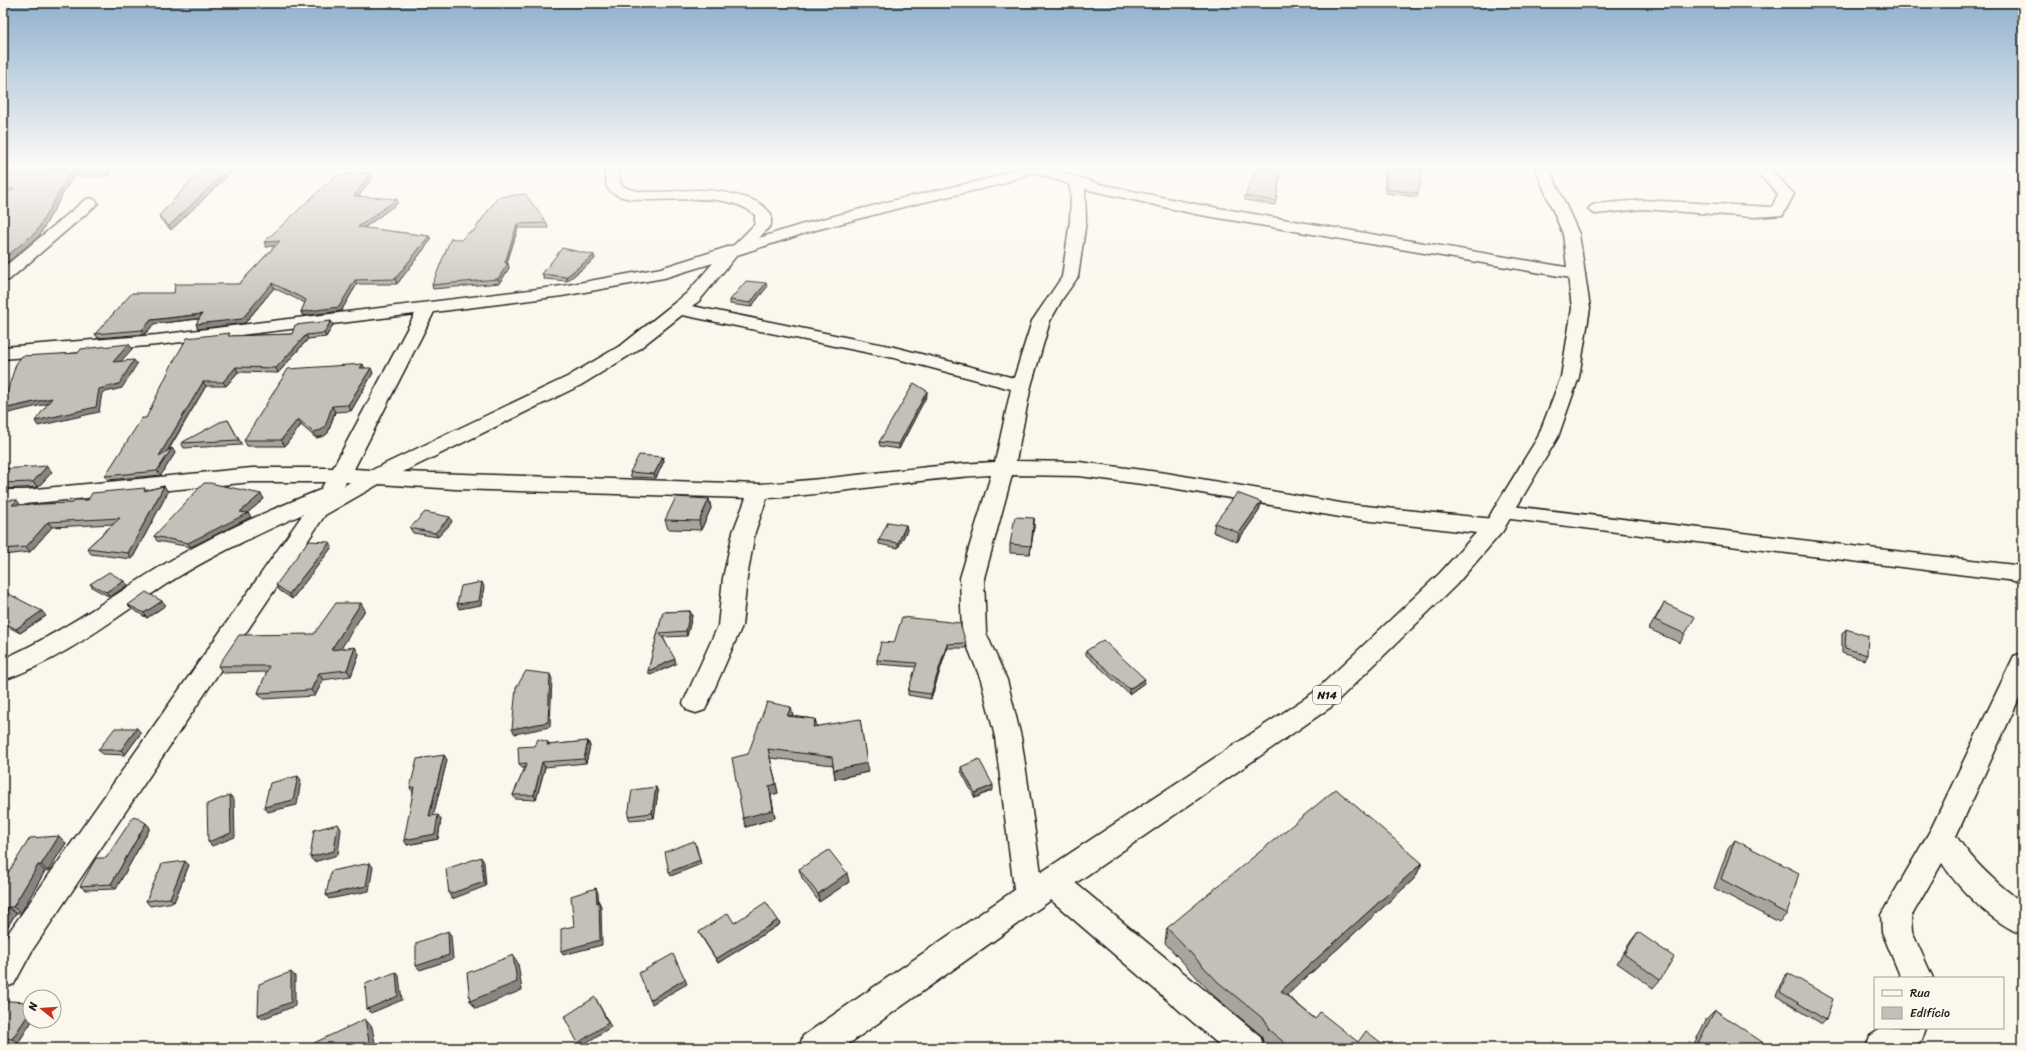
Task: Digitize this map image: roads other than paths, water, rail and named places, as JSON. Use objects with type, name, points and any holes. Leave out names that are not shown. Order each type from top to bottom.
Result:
[{"type":"street","points":[[3,276],[73,217]]},
{"type":"street","points":[[3,670],[22,662],[83,628],[172,571],[246,531],[328,493],[377,476],[574,381],[628,348],[693,298],[737,248],[763,225],[763,217]]},
{"type":"street","points":[[3,354],[157,340],[428,306],[562,291],[664,273],[737,248],[849,217]]},
{"type":"street","points":[[1078,217],[1070,277],[1055,297],[1041,321],[1021,386],[1004,468],[972,578],[974,633],[994,680],[1008,737],[1041,890],[1248,1048]]},
{"type":"street","points":[[1242,217],[1577,274]]},
{"type":"street","name":"N14","points":[[815,1048],[1041,890],[1322,700],[1448,579],[1498,519],[1548,437],[1570,377],[1581,308],[1571,234],[1564,217]]},
{"type":"street","points":[[3,972],[31,926],[328,493],[428,306]]},
{"type":"street","points":[[679,309],[822,337],[961,367],[1021,386]]},
{"type":"street","points":[[3,497],[252,475],[328,493],[377,476],[455,482],[759,491],[797,489],[957,470],[1004,468],[1079,468],[1174,481],[1346,512],[1498,519],[2023,574]]},
{"type":"street","points":[[696,703],[730,626],[735,578],[744,532],[759,491]]},
{"type":"street","points":[[1917,977],[1896,932],[1896,915],[1941,838],[2023,663]]},
{"type":"street","points":[[1941,838],[1964,870],[1989,896],[2023,921]]},
{"type":"street","points":[[1882,1048],[1909,1029]]}]
